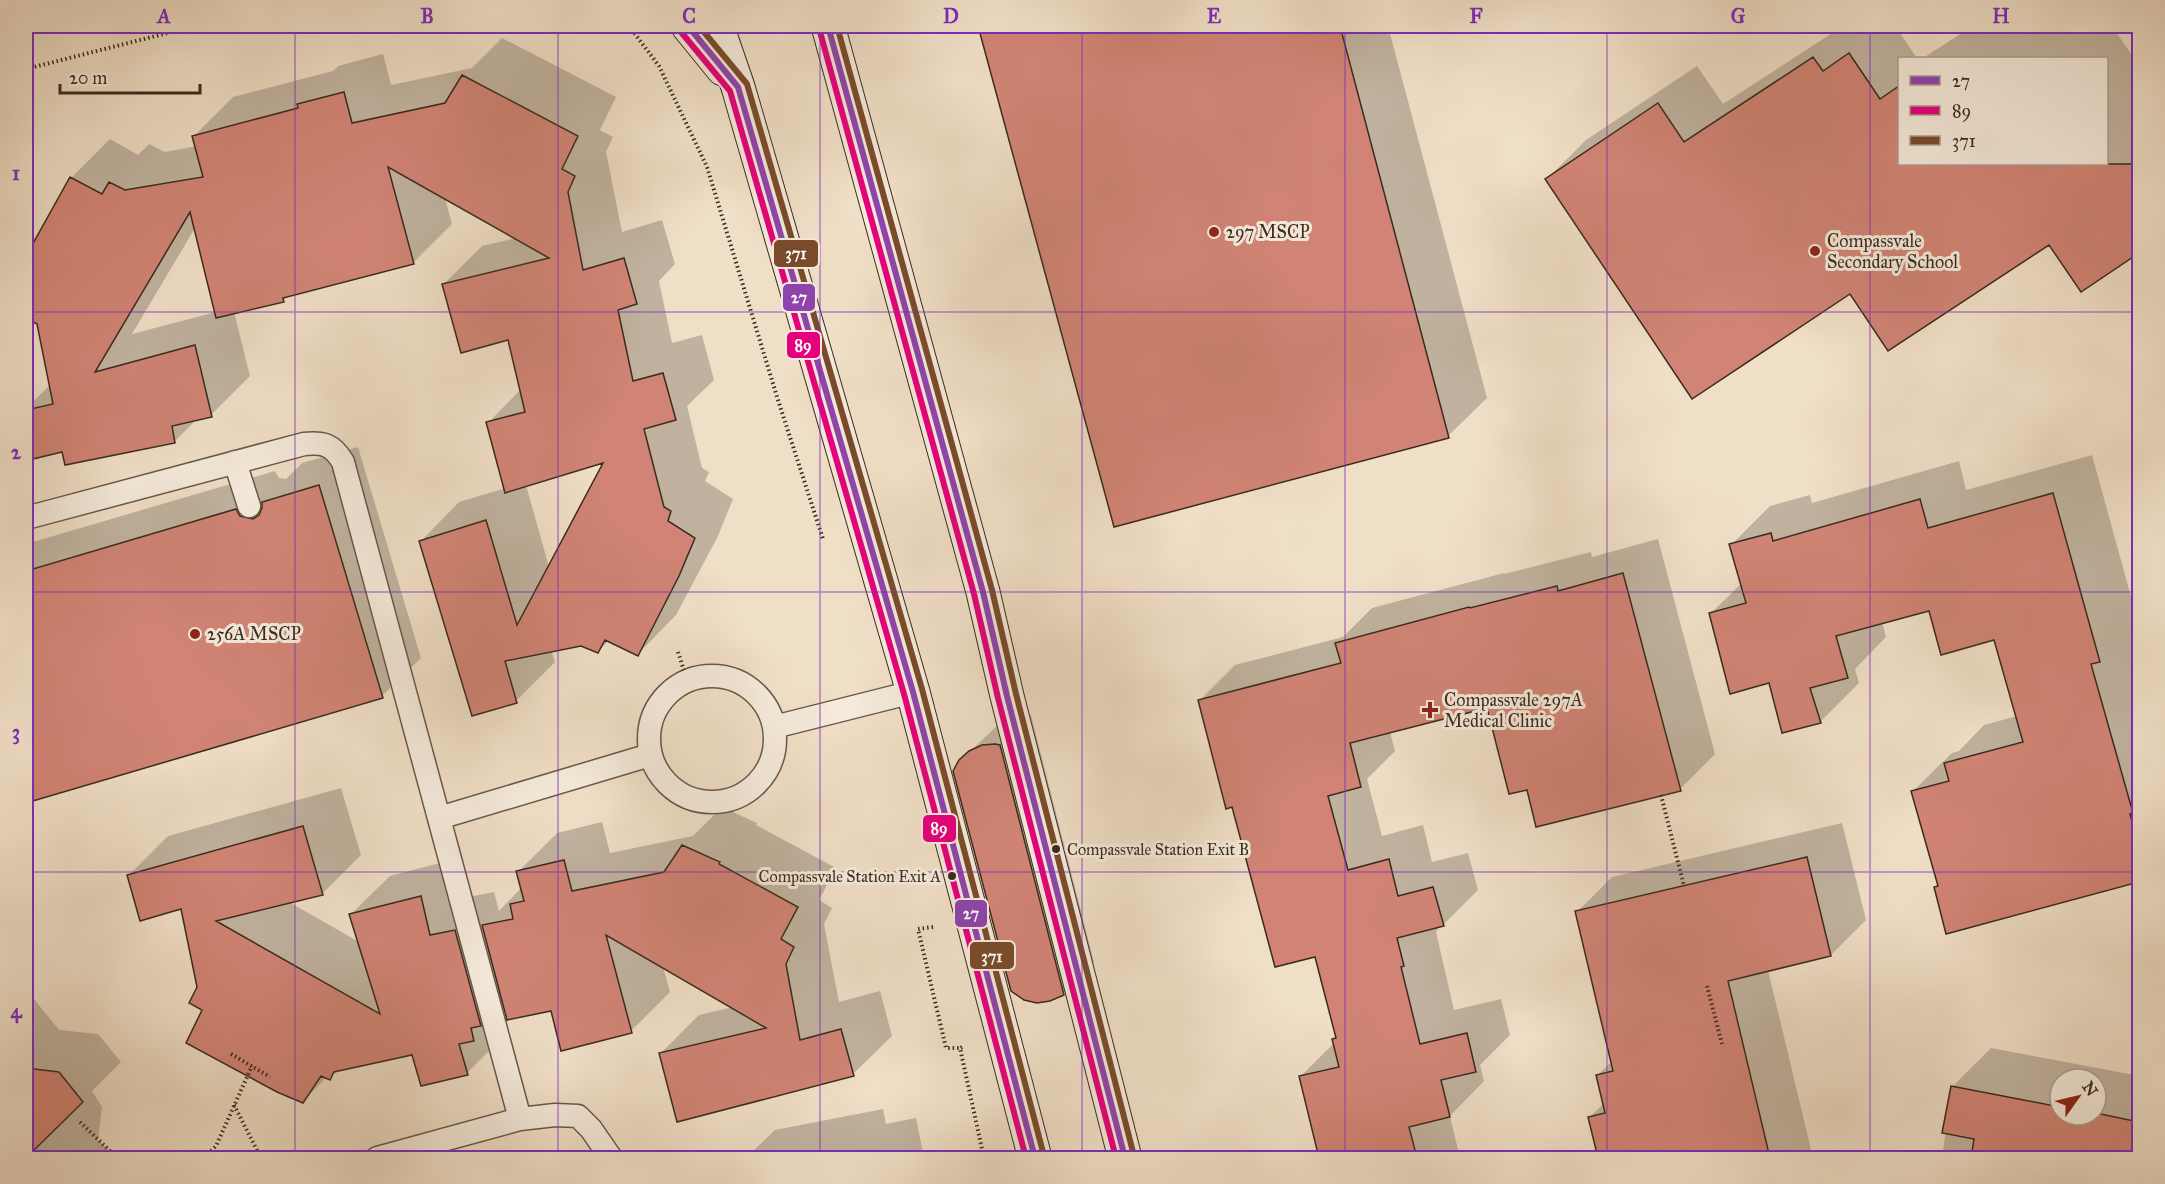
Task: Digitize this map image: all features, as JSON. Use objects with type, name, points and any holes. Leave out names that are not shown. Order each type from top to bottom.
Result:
[{"type":"street","points":[[688,26],[738,87]]},
{"type":"street","points":[[717,26],[738,87],[913,692],[1035,1158]]},
{"type":"street","points":[[832,30],[983,592],[1007,696],[1125,1158]]},
{"type":"lane","points":[[26,518],[304,444],[328,445],[336,451],[343,462],[520,1119]]},
{"type":"lane","points":[[235,462],[249,506]]},
{"type":"lane","points":[[709,675],[731,678],[751,689],[766,706],[774,727],[774,752],[765,775],[748,792],[726,802],[702,803],[679,794],[661,778],[650,755],[648,733],[655,711],[668,693],[687,680],[709,675]]},
{"type":"lane","points":[[774,727],[913,692]]},
{"type":"lane","points":[[439,818],[650,755]]},
{"type":"lane","points":[[377,1158],[520,1119],[555,1115],[578,1116],[591,1129],[611,1158]]},
{"type":"path","points":[[26,69],[195,26]]},
{"type":"path","points":[[629,26],[659,66],[707,167],[824,544]]},
{"type":"path","points":[[678,652],[687,680]]},
{"type":"path","points":[[1661,795],[1684,886]]},
{"type":"path","points":[[930,916],[933,927],[918,929],[946,1048],[960,1048],[969,1045]]},
{"type":"path","points":[[1707,986],[1722,1044]]},
{"type":"path","points":[[960,1048],[984,1158]]},
{"type":"path","points":[[231,1054],[270,1077]]},
{"type":"path","points":[[167,1158],[209,1153],[216,1146],[252,1066]]},
{"type":"path","points":[[233,1104],[261,1158]]},
{"type":"path","points":[[80,1122],[112,1153],[121,1158]]},
{"type":"building","name":"297 MSCP","points":[[978,26],[1340,26],[1449,438],[1114,527]]},
{"type":"building","points":[[1849,53],[1880,99],[1898,87],[1898,165],[2139,164],[2139,253],[2081,292],[2049,245],[1888,351],[1850,294],[1692,399],[1545,179],[1658,103],[1684,142],[1813,57],[1823,71]]},
{"type":"building","points":[[462,75],[578,136],[562,169],[575,176],[568,192],[583,270],[624,258],[637,304],[618,310],[633,381],[663,373],[676,420],[644,429],[664,507],[671,511],[668,521],[695,538],[679,576],[638,656],[605,640],[598,653],[581,646],[505,661],[517,703],[472,716],[419,541],[486,520],[517,625],[603,463],[505,493],[486,422],[525,412],[508,340],[461,353],[442,284],[549,258],[388,167],[414,264],[283,298],[284,302],[216,318],[190,212],[95,372],[195,345],[212,417],[172,426],[175,443],[65,465],[62,452],[33,459],[26,429],[26,410],[53,404],[37,324],[26,318],[26,256],[70,177],[102,194],[109,182],[125,190],[203,177],[192,136],[298,108],[297,104],[344,92],[352,123],[445,103]]},
{"type":"building","name":"256A MSCP","points":[[319,485],[383,698],[26,803],[26,571],[236,509],[240,516],[253,519],[259,515],[262,502]]},
{"type":"building","points":[[2053,493],[2100,662],[2091,664],[2133,813],[2130,814],[2139,848],[2139,882],[1946,934],[1934,887],[1938,886],[1911,791],[1949,781],[1944,763],[2023,742],[1994,640],[1941,655],[1929,611],[1836,636],[1848,678],[1810,688],[1821,723],[1782,733],[1769,683],[1730,694],[1709,613],[1746,603],[1729,544],[1771,533],[1773,541],[1920,499],[1928,528]]},
{"type":"building","points":[[1623,573],[1681,791],[1536,827],[1527,790],[1509,794],[1487,708],[1350,743],[1361,787],[1328,796],[1348,870],[1389,859],[1398,896],[1433,887],[1444,926],[1397,938],[1404,966],[1401,967],[1420,1044],[1467,1033],[1476,1072],[1441,1080],[1450,1117],[1409,1127],[1417,1158],[1319,1158],[1299,1076],[1339,1067],[1332,1039],[1336,1038],[1315,957],[1275,967],[1232,807],[1226,809],[1198,700],[1341,663],[1335,643],[1469,607],[1557,586],[1558,591]]},
{"type":"building","points":[[982,745],[1000,745],[1064,995],[1050,1001],[1037,1003],[1024,1000],[1011,991],[953,771],[959,760],[969,751]]},
{"type":"building","points":[[303,826],[323,895],[216,921],[380,1014],[349,914],[421,896],[430,935],[455,930],[481,1026],[471,1028],[474,1041],[459,1044],[468,1075],[421,1086],[412,1055],[334,1072],[330,1080],[321,1076],[303,1103],[277,1092],[186,1043],[202,1010],[189,1003],[197,987],[181,909],[140,921],[127,875]]},
{"type":"building","points":[[682,845],[720,862],[719,864],[798,907],[781,939],[794,947],[786,964],[800,1040],[841,1029],[854,1076],[677,1122],[659,1053],[766,1028],[606,935],[632,1033],[561,1051],[551,1011],[507,1020],[482,925],[513,919],[510,904],[524,901],[516,871],[564,860],[572,891],[664,872]]},
{"type":"building","points":[[1807,857],[1831,956],[1728,981],[1770,1158],[1598,1158],[1588,1117],[1605,1113],[1596,1075],[1613,1071],[1575,911]]},
{"type":"building","points":[[26,1068],[59,1072],[83,1102],[26,1158]]},
{"type":"building","points":[[1951,1086],[2048,1105],[2048,1127],[2108,1127],[2108,1116],[2139,1122],[2139,1158],[1971,1158],[1974,1139],[1942,1133]]},
{"type":"transit line","name":"27","points":[[688,26],[738,87],[913,692],[1035,1158]]},
{"type":"transit line","name":"371","points":[[699,26],[747,84],[922,689],[1044,1156]]},
{"type":"transit line","name":"27","points":[[828,26],[983,592],[1007,696],[1125,1158]]},
{"type":"transit line","name":"371","points":[[837,26],[992,590],[1016,694],[1134,1156]]},
{"type":"transit line","name":"89","points":[[819,28],[974,594],[998,698],[1116,1158]]},
{"type":"transit line","name":"89","points":[[681,32],[730,91],[904,694],[1026,1158]]},
{"type":"place","name":"297 MSCP","points":[[1214,232]]},
{"type":"place","name":"Compassvale Secondary School","points":[[1815,251]]},
{"type":"place","name":"256A MSCP","points":[[195,634]]},
{"type":"place","name":"Compassvale 297A Medical Clinic","points":[[1430,710]]},
{"type":"place","name":"Compassvale Station Exit B","points":[[1056,849]]},
{"type":"place","name":"Compassvale Station Exit A","points":[[952,876]]}]
